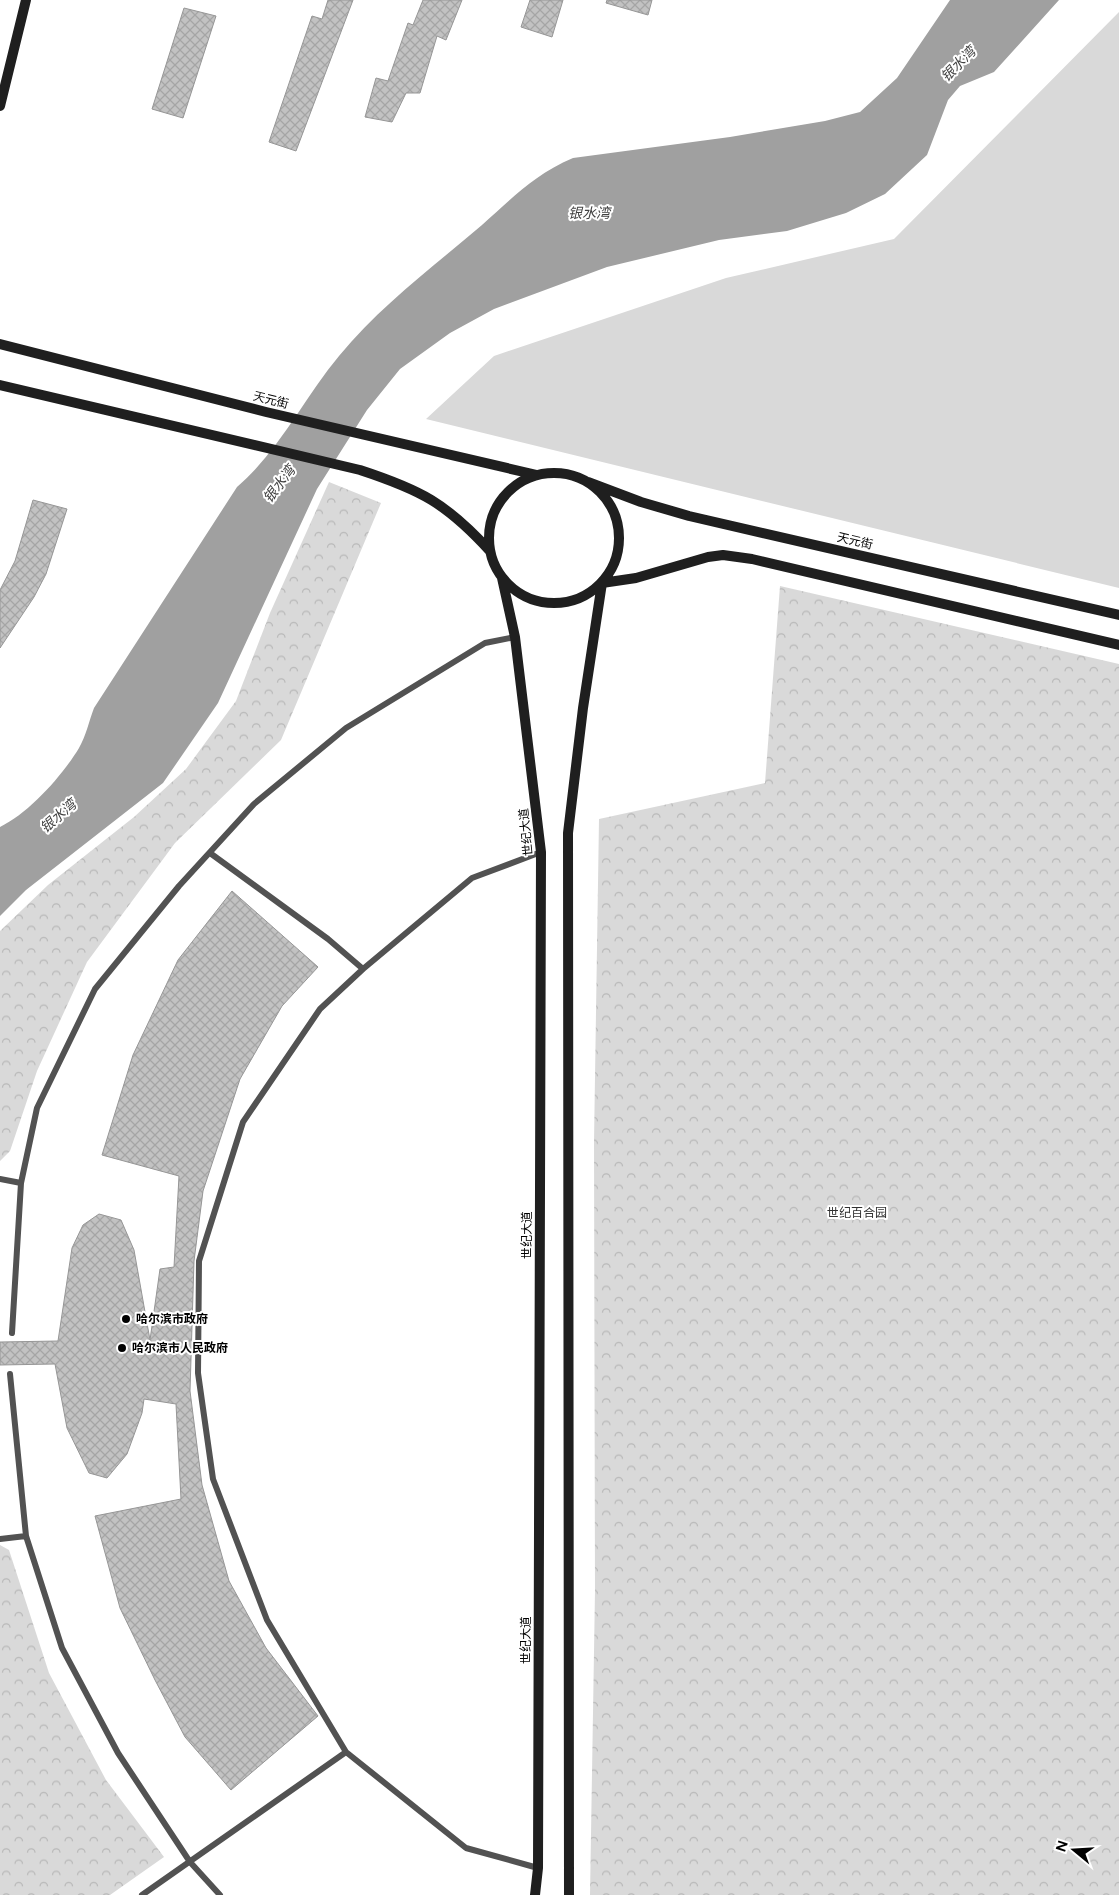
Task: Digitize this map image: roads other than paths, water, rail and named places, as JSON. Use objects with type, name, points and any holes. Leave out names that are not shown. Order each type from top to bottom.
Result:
[{"type":"main road","points":[[0,106],[26,0]]},
{"type":"main road","name":"天元街","points":[[0,344],[266,412],[538,475]]},
{"type":"main road","points":[[0,385],[360,470],[403,484],[437,502],[466,525],[490,551]]},
{"type":"main road","points":[[569,1895],[568,833],[583,708],[602,583],[611,568],[618,548],[618,529],[613,511],[602,495],[588,482],[572,476],[555,473],[538,475],[519,484],[504,497],[493,515],[489,536],[490,551],[502,578],[516,591],[533,600],[551,604],[570,602],[587,594],[602,583],[636,578],[708,557],[733,557],[752,559],[1119,645]]},
{"type":"main road","name":"天元街","points":[[588,482],[641,502],[689,516],[1119,615]]},
{"type":"main road","name":"世纪大道","points":[[502,578],[515,638],[541,852],[538,1868],[535,1895]]},
{"type":"lane","points":[[12,1333],[21,1184],[37,1108],[95,989],[179,886],[254,804],[346,728],[485,643],[515,638]]},
{"type":"lane","points":[[538,1868],[466,1848],[346,1752],[267,1620],[213,1479],[198,1373],[199,1261],[242,1122],[320,1010],[363,969],[472,878],[541,852]]},
{"type":"lane","points":[[210,853],[328,939],[363,969]]},
{"type":"lane","points":[[0,1179],[21,1184]]},
{"type":"lane","points":[[10,1374],[26,1536],[62,1648],[118,1753],[190,1862],[220,1895]]},
{"type":"lane","points":[[0,1539],[26,1536]]},
{"type":"lane","points":[[142,1895],[346,1752]]},
{"type":"water","name":"银水湾","points":[[950,0],[1059,0],[994,72],[960,86],[948,100],[927,155],[885,194],[846,213],[787,231],[719,240],[607,267],[494,309],[450,333],[400,369],[367,410],[317,489],[218,703],[163,783],[26,890],[0,916],[0,827],[22,813],[44,793],[64,770],[84,739],[94,708],[237,487],[252,473],[279,441],[326,372],[372,320],[524,188],[546,172],[573,158],[730,137],[825,121],[860,112],[897,78]]},
{"type":"place","name":"哈尔滨市政府","points":[[126,1319]]},
{"type":"place","name":"哈尔滨市人民政府","points":[[122,1348]]},
{"type":"park label","name":"世纪百合园","points":[[857,1213]]}]
